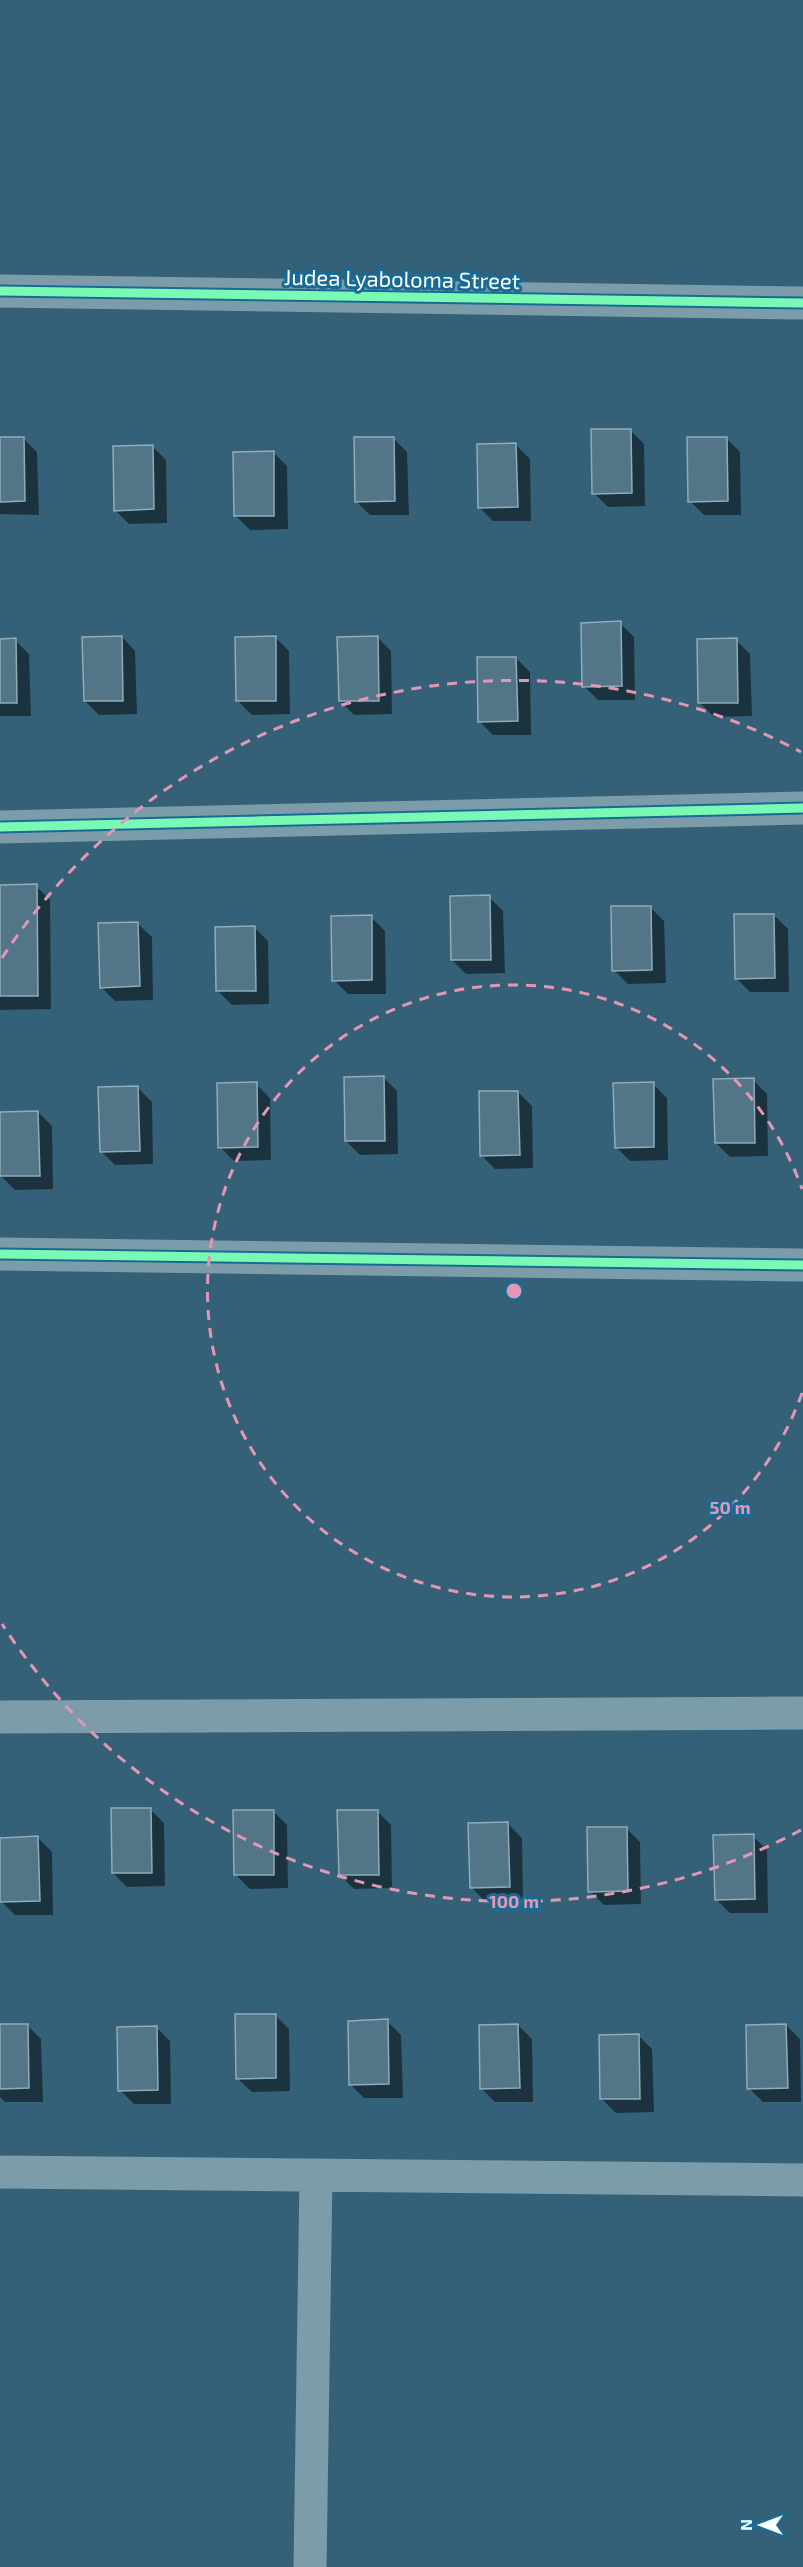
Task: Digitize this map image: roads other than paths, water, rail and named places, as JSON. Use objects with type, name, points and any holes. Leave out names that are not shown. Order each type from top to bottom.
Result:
[{"type":"street","name":"Judea Lyaboloma Street","points":[[0,291],[803,303]]},
{"type":"street","points":[[0,827],[803,808]]},
{"type":"street","points":[[0,1254],[803,1265]]},
{"type":"street","points":[[0,1717],[803,1713]]},
{"type":"street","points":[[0,2172],[803,2180]]},
{"type":"street","points":[[310,2567],[316,2175]]}]
